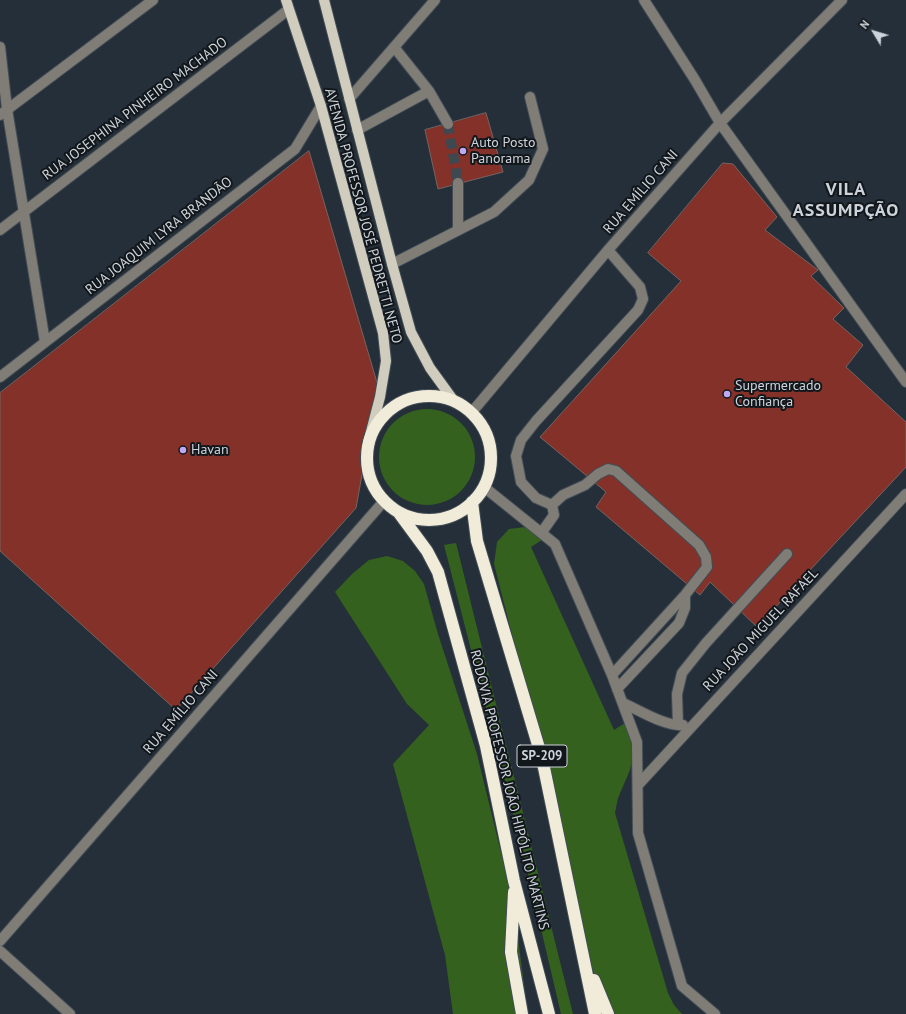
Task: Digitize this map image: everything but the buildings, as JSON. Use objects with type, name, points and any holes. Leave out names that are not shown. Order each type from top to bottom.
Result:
[{"type":"highway","points":[[433,396],[454,401],[472,412],[485,430],[491,448],[490,468],[484,487],[472,502],[456,514],[438,520],[418,519],[399,513],[384,501],[372,485],[367,464],[368,443],[377,423],[384,414],[397,403],[412,398],[433,396]]},
{"type":"highway","name":"SP-209","points":[[472,502],[477,541],[542,758],[596,1014]]},
{"type":"highway","name":"RODOVIA PROFESSOR JOÃO HIPÓLITO MARTINS","points":[[399,513],[427,551],[438,572],[486,746],[514,881],[549,1014]]},
{"type":"highway","points":[[514,881],[511,952],[522,1014]]},
{"type":"highway","points":[[582,953],[608,1014]]},
{"type":"main road","name":"AVENIDA PROFESSOR JOSÉ PEDRETTI NETO","points":[[286,0],[288,10],[321,106],[383,333],[386,361],[380,397],[368,443]]},
{"type":"main road","name":"AVENIDA PROFESSOR JOSÉ PEDRETTI NETO","points":[[324,0],[411,332],[430,368],[454,401]]},
{"type":"street","points":[[3,112],[153,0]]},
{"type":"street","points":[[349,99],[435,0]]},
{"type":"street","points":[[644,0],[695,80],[720,123],[906,382]]},
{"type":"street","name":"RUA EMÍLIO CANI","points":[[472,412],[608,250],[720,123],[842,0]]},
{"type":"street","name":"RUA JOSEPHINA PINHEIRO MACHADO","points":[[0,230],[288,10]]},
{"type":"street","points":[[0,47],[3,112],[23,212],[46,342]]},
{"type":"street","points":[[394,47],[429,92],[448,124]]},
{"type":"street","points":[[357,130],[429,92]]},
{"type":"street","points":[[392,264],[458,229],[494,212],[529,180],[543,149],[530,97]]},
{"type":"street","name":"RUA JOAQUIM LYRA BRANDÃO","points":[[0,377],[295,149],[321,106]]},
{"type":"street","points":[[458,183],[458,229]]},
{"type":"street","points":[[552,505],[536,498],[521,482],[516,456],[521,440],[536,421],[638,310],[643,299],[640,287],[608,250]]},
{"type":"street","points":[[552,505],[563,495],[585,485],[598,474],[608,469],[616,471],[699,545],[706,557],[707,567],[685,595],[612,675]]},
{"type":"street","points":[[484,487],[542,532],[555,544],[612,675],[637,742],[638,833],[682,986],[715,1014]]},
{"type":"street","name":"RUA JOÃO MIGUEL RAFAEL","points":[[638,785],[906,494]]},
{"type":"street","name":"RUA EMÍLIO CANI","points":[[0,941],[384,501]]},
{"type":"street","points":[[542,532],[554,515],[552,505]]},
{"type":"street","points":[[678,725],[677,694],[682,673],[706,643],[787,554]]},
{"type":"street","points":[[617,689],[679,623],[685,608],[685,595]]},
{"type":"street","points":[[623,703],[664,722],[678,725],[695,723]]},
{"type":"street","points":[[0,951],[70,1014]]},
{"type":"green space","points":[[427,409],[446,412],[461,423],[472,438],[475,457],[472,476],[461,491],[446,502],[427,505],[408,502],[393,491],[382,476],[379,457],[382,438],[393,423],[408,412]]},
{"type":"green space","points":[[525,527],[533,531],[542,540],[531,547],[614,730],[625,723],[632,738],[633,754],[630,770],[618,798],[615,813],[668,993],[674,1005],[682,1014],[607,1014],[574,912],[531,746],[531,709],[494,564],[497,542],[509,529]]},
{"type":"green space","points":[[456,543],[573,1014],[561,1014],[521,844],[444,545]]},
{"type":"green space","points":[[387,556],[403,561],[415,571],[424,584],[438,634],[477,754],[513,902],[528,1014],[453,1014],[445,955],[393,764],[429,725],[407,704],[335,592],[352,574],[369,560]]},
{"type":"tunnel","points":[[448,124],[458,183]]},
{"type":"place","name":"Auto Posto Panorama","points":[[463,151]]},
{"type":"place","name":"Supermercado Confiança","points":[[727,394]]},
{"type":"place","name":"Havan","points":[[183,450]]},
{"type":"district","name":"VILA ASSUMPÇÃO","points":[[846,200]]}]
